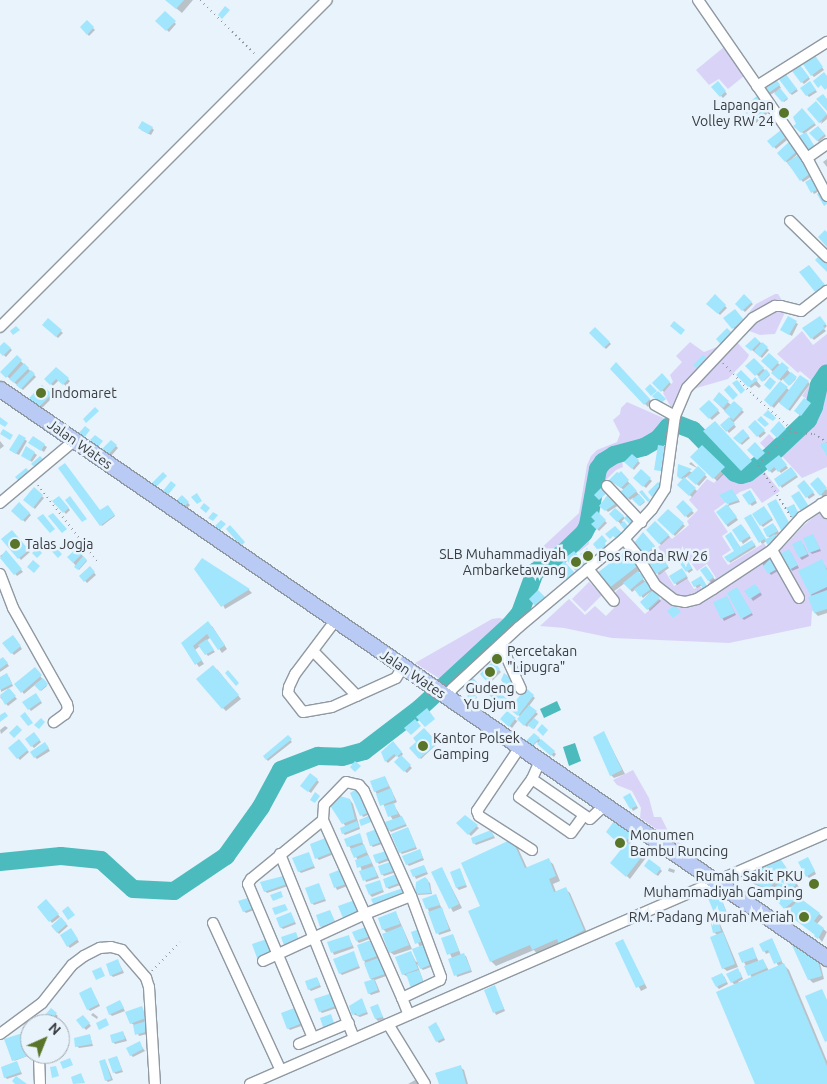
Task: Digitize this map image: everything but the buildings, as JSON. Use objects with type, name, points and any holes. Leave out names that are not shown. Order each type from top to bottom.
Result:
[{"type":"highway","name":"Jalan Wates","points":[[0,389],[827,958]]},
{"type":"street","points":[[0,327],[327,0]]},
{"type":"street","points":[[698,0],[807,158],[827,196]]},
{"type":"street","points":[[757,86],[827,42]]},
{"type":"street","points":[[807,158],[827,144]]},
{"type":"street","points":[[790,221],[827,257]]},
{"type":"street","points":[[443,694],[452,689],[588,568],[624,540],[641,522],[665,489],[673,432],[673,415],[687,388],[753,318],[775,306],[801,312],[827,291]]},
{"type":"street","points":[[655,406],[673,415]]},
{"type":"street","points":[[0,503],[74,441]]},
{"type":"street","points":[[606,486],[641,522]]},
{"type":"street","points":[[624,540],[636,554],[655,586],[674,600],[686,602],[713,590],[772,550],[794,524],[825,506]]},
{"type":"street","points":[[772,550],[799,598]]},
{"type":"street","points":[[588,568],[614,601]]},
{"type":"street","points":[[0,574],[13,608],[67,704],[68,709],[65,714],[54,722]]},
{"type":"street","points":[[335,621],[295,674],[288,693],[303,712],[332,707],[396,678],[403,668]]},
{"type":"street","points":[[501,645],[521,689]]},
{"type":"street","points":[[313,651],[357,696]]},
{"type":"street","points":[[520,747],[477,811],[479,816],[532,850]]},
{"type":"street","points":[[540,761],[532,779],[519,797],[571,833],[584,814]]},
{"type":"street","points":[[532,779],[590,819],[605,805]]},
{"type":"street","points":[[402,998],[440,980],[441,977],[411,896],[364,791],[352,782],[342,784],[324,805],[323,820],[409,1015]]},
{"type":"street","points":[[313,1038],[248,884],[250,880],[280,854],[323,820]]},
{"type":"street","points":[[250,1084],[280,1069],[409,1015],[827,833]]},
{"type":"street","points":[[280,854],[315,937],[354,1038]]},
{"type":"street","points":[[263,961],[365,914],[411,896]]},
{"type":"street","points":[[213,923],[280,1069]]},
{"type":"street","points":[[0,1034],[42,1003],[72,965],[100,948],[111,947],[122,950],[146,978],[151,998],[155,1084]]},
{"type":"street","points":[[299,1044],[349,1023]]},
{"type":"street","points":[[388,1024],[425,1084]]},
{"type":"street","points":[[40,1064],[42,1078],[40,1084]]},
{"type":"path","points":[[200,0],[265,63]]},
{"type":"path","points":[[718,357],[753,395],[794,431],[814,434],[827,442]]},
{"type":"path","points":[[794,431],[758,464],[794,524]]},
{"type":"path","points":[[32,477],[97,561]]},
{"type":"path","points":[[146,978],[180,942]]},
{"type":"shaded area","points":[[724,47],[744,76],[728,89],[719,79],[709,85],[696,70]]},
{"type":"shaded area","points":[[778,294],[787,308],[775,334],[760,335],[744,329],[750,311],[756,304]]},
{"type":"shaded area","points":[[802,331],[813,345],[827,334],[827,467],[802,478],[779,453],[774,457],[760,443],[769,434],[777,442],[779,441],[788,430],[801,422],[812,405],[812,402],[802,396],[812,381],[800,371],[798,373],[777,354]]},
{"type":"shaded area","points":[[735,340],[749,355],[747,359],[728,379],[693,389],[673,411],[663,393],[673,382],[670,375],[682,362],[676,356],[690,342],[704,352]]},
{"type":"shaded area","points":[[627,402],[668,420],[656,437],[634,447],[622,461],[623,467],[616,470],[605,481],[598,475],[590,513],[589,544],[579,552],[574,547],[552,566],[541,571],[531,571],[537,552],[579,513],[587,465],[591,456],[597,450],[617,442],[620,434],[613,420],[620,414],[621,408]]},
{"type":"shaded area","points":[[727,469],[738,478],[744,478],[762,469],[780,491],[762,503],[751,488],[740,492],[714,511],[728,532],[722,536],[731,550],[722,556],[728,565],[764,543],[773,558],[804,525],[827,506],[827,605],[812,611],[811,626],[729,643],[612,638],[564,628],[540,626],[569,599],[585,615],[595,606],[606,616],[614,608],[606,600],[620,588],[645,614],[663,597],[640,570],[641,567],[653,577],[665,571],[674,586],[687,578],[694,589],[700,586],[703,590],[710,587],[708,583],[716,578],[707,564],[697,571],[683,552],[668,562],[658,547],[670,537],[672,539],[689,525],[687,521],[698,510],[689,500],[707,479],[714,483]]},
{"type":"shaded area","points":[[589,582],[602,595],[585,612],[572,599]]},
{"type":"shaded area","points":[[492,619],[509,620],[443,681],[415,663]]},
{"type":"shaded area","points":[[633,770],[649,798],[654,817],[661,817],[668,831],[675,836],[682,847],[640,818],[641,808],[632,791],[617,785],[613,780]]},
{"type":"water","points":[[557,701],[561,710],[544,718],[540,709]]},
{"type":"water","points":[[575,743],[581,761],[569,766],[563,747]]},
{"type":"waterway","points":[[0,862],[61,856],[101,860],[133,889],[174,891],[226,856],[261,807],[281,770],[318,756],[342,757],[364,751],[420,708],[510,625],[520,613],[535,572],[562,554],[584,533],[588,525],[598,469],[603,462],[614,455],[644,447],[658,439],[668,427],[677,424],[693,430],[735,473],[741,475],[748,473],[772,454],[808,420],[814,407],[819,385],[827,373]]},
{"type":"place","name":"Lapangan Volley RW 24","points":[[784,113]]},
{"type":"place","name":"Indomaret","points":[[41,393]]},
{"type":"place","name":"Talas Jogja","points":[[15,544]]},
{"type":"place","name":"Pos Ronda RW 26","points":[[588,556]]},
{"type":"place","name":"SLB Muhammadiyah Ambarketawang","points":[[576,562]]},
{"type":"place","name":"Percetakan \"Lipugra\"","points":[[497,659]]},
{"type":"place","name":"Gudeng Yu Djum","points":[[490,672]]},
{"type":"place","name":"Kantor Polsek Gamping","points":[[423,746]]},
{"type":"place","name":"Monumen Bambu Runcing","points":[[620,843]]},
{"type":"place","name":"Rumah Sakit PKU Muhammadiyah Gamping","points":[[814,884]]},
{"type":"place","name":"RM. Padang Murah Meriah","points":[[804,917]]}]
